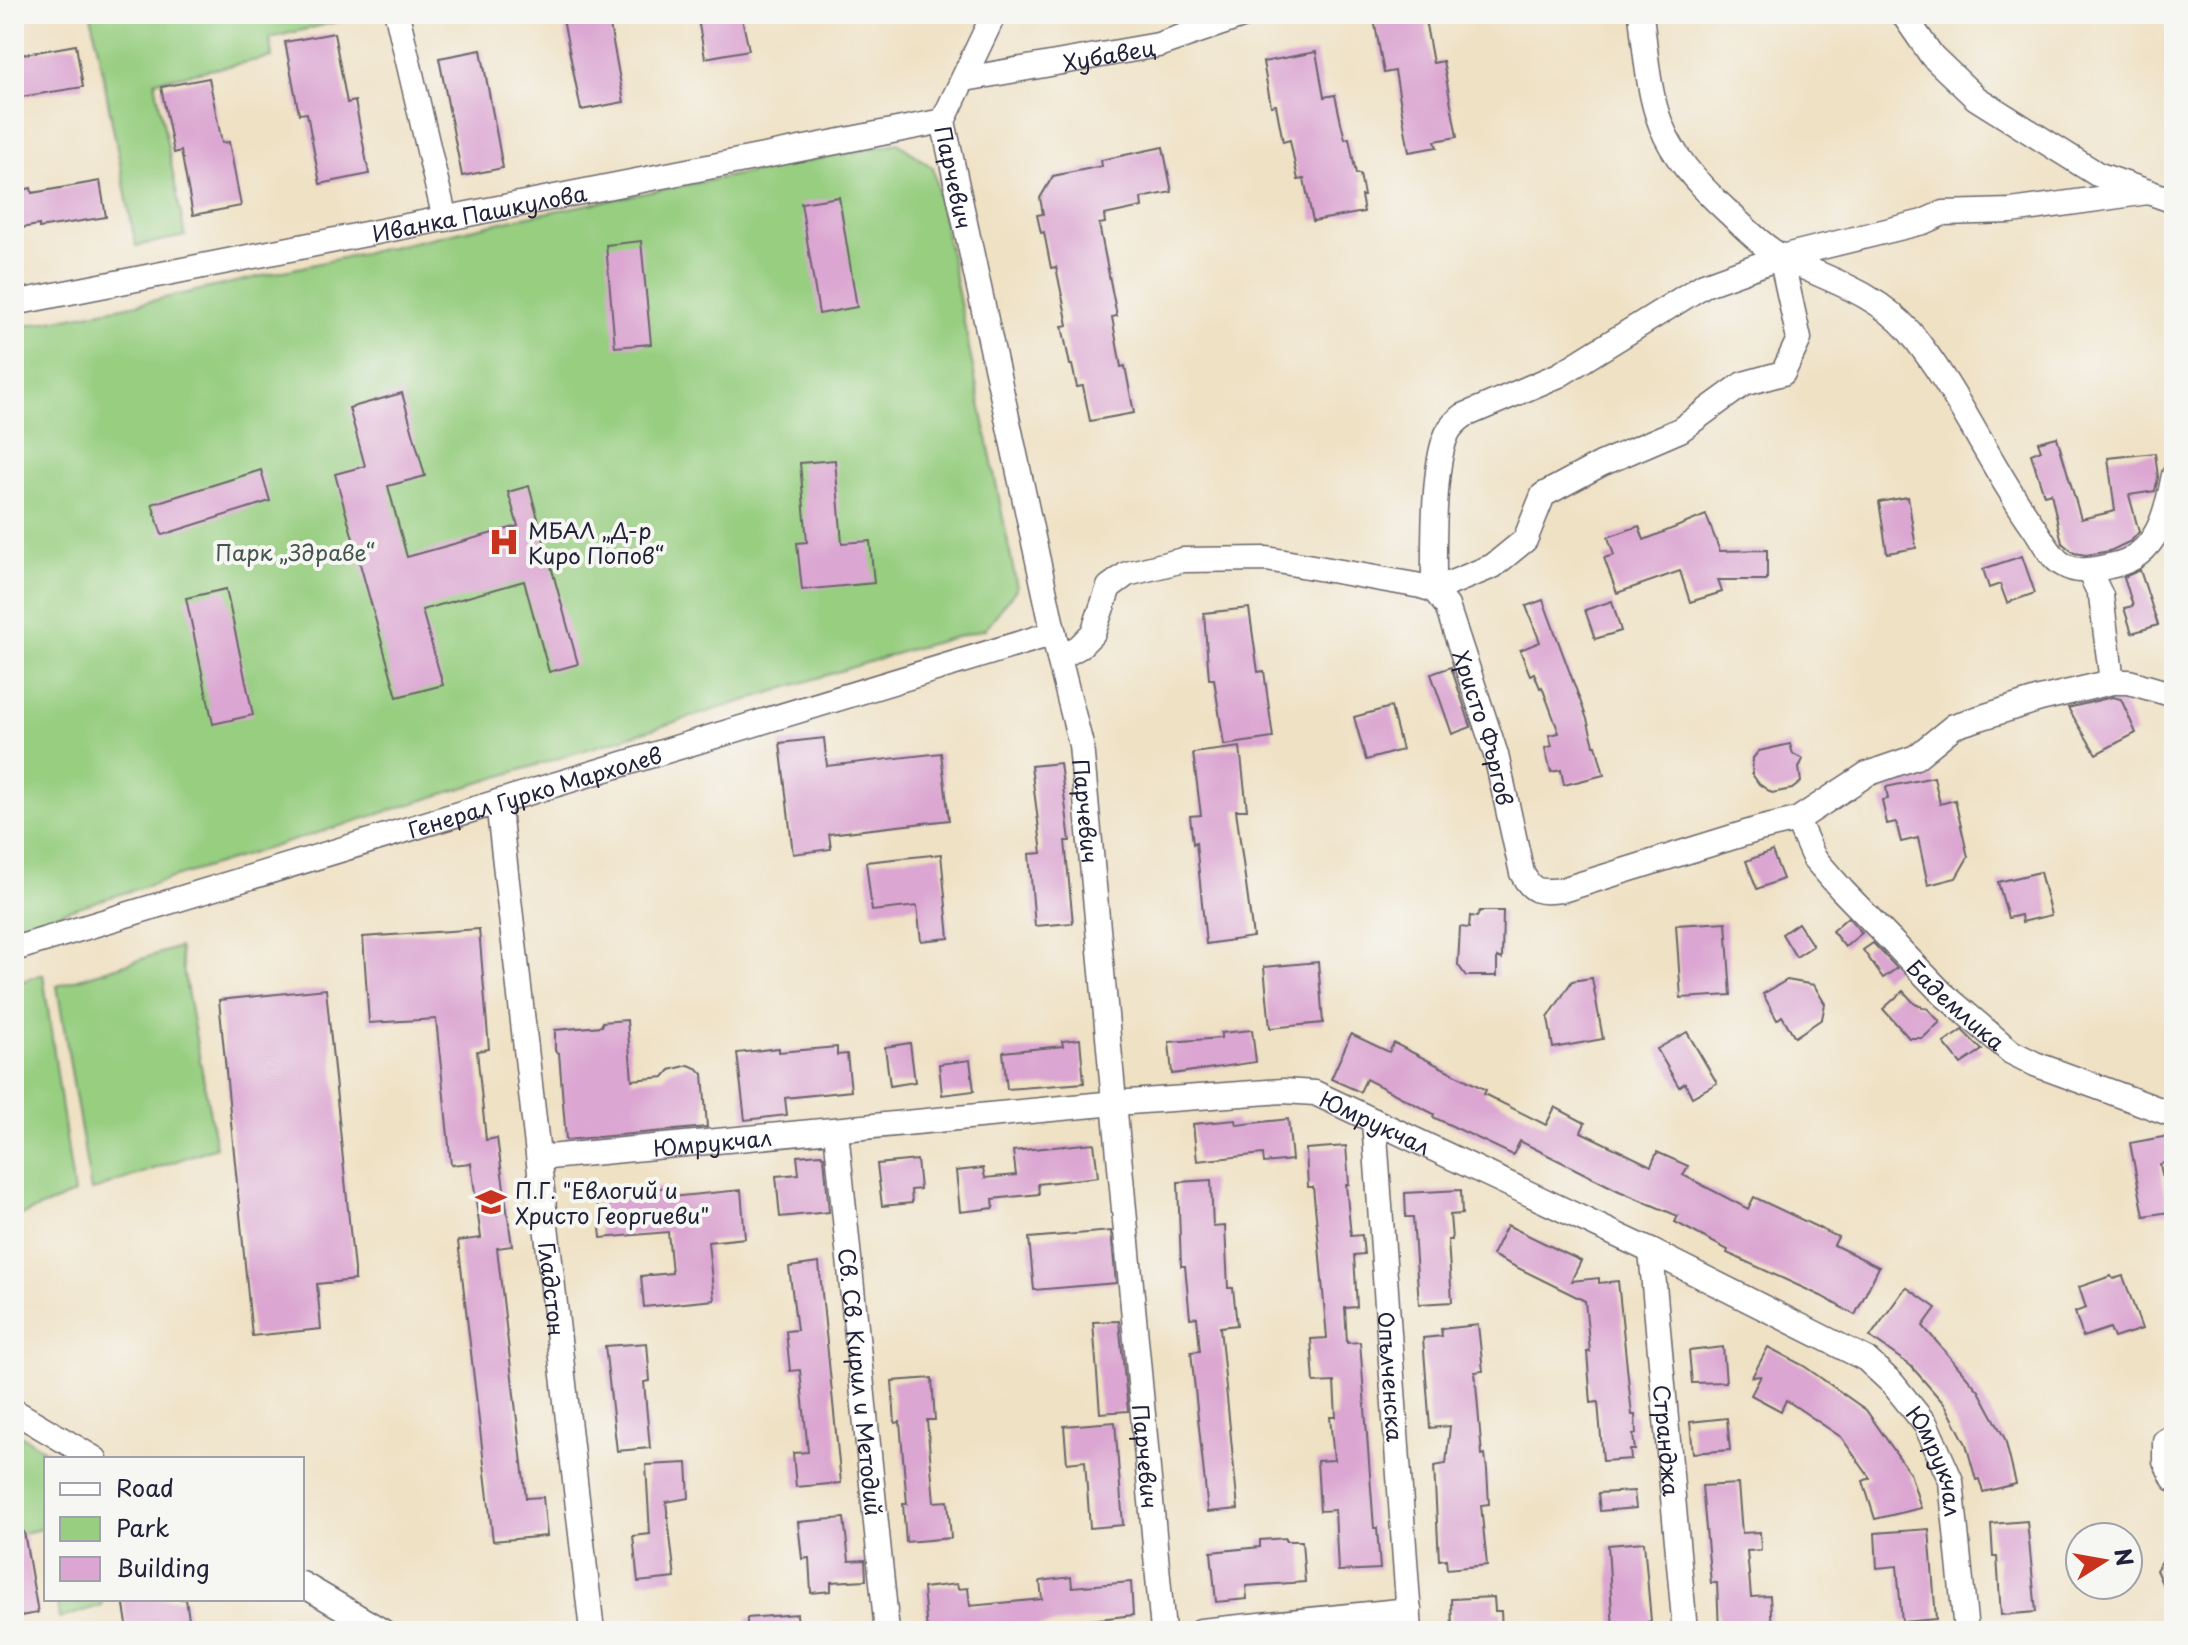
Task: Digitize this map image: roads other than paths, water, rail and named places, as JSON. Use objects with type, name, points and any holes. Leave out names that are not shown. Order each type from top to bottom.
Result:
[{"type":"street","points":[[397,14],[445,219]]},
{"type":"street","name":"Парчевич","points":[[994,14],[943,121],[1059,658],[1081,745],[1163,1631]]},
{"type":"street","name":"Хубавец","points":[[965,79],[1158,45],[1248,14]]},
{"type":"street","points":[[1641,14],[1649,88],[1656,117],[1666,141],[1683,167],[1706,192],[1781,257],[1855,289],[1879,304],[1907,330],[1945,381],[2005,487],[2059,563],[2077,571],[2121,564],[2154,539],[2167,511],[2174,475]]},
{"type":"street","points":[[1903,14],[1932,56],[1976,98],[2097,174],[2174,201]]},
{"type":"street","name":"Иванка Пашкулова","points":[[14,303],[943,121]]},
{"type":"street","points":[[1434,590],[1440,467],[1446,435],[1463,416],[1559,375],[1704,285],[1781,257],[1923,222],[1943,213],[2011,211],[2148,192]]},
{"type":"street","points":[[1059,658],[1079,647],[1093,633],[1109,587],[1127,574],[1183,560],[1267,559],[1434,590],[1493,566],[1525,540],[1543,495],[1601,464],[1680,430],[1743,384],[1783,373],[1799,339],[1781,257]]},
{"type":"street","points":[[2089,571],[2101,596],[2112,682]]},
{"type":"street","name":"Христо Фъргов","points":[[1434,590],[1447,606],[1496,755],[1522,873],[1529,887],[1542,892],[1562,890],[1797,820]]},
{"type":"street","name":"Генерал Гурко Мархолев","points":[[14,949],[1054,633]]},
{"type":"street","points":[[1797,820],[1867,774],[1916,757],[1954,726],[2026,703],[2112,682],[2129,682],[2174,695]]},
{"type":"street","name":"Гладстон","points":[[498,802],[592,1631]]},
{"type":"street","name":"Бадемлика","points":[[1797,820],[1814,858],[1842,890],[1942,993],[2011,1052],[2035,1064],[2174,1115]]},
{"type":"street","name":"Юмрукчал","points":[[539,1158],[1115,1103],[1283,1091],[1315,1093],[1651,1251],[1866,1359],[1893,1384],[1926,1425],[1951,1481],[1966,1631]]},
{"type":"street","name":"Опълченска","points":[[1374,1121],[1410,1620]]},
{"type":"street","name":"Св. Св. Кирил и Методий","points":[[836,1131],[887,1631]]},
{"type":"street","name":"Странджа","points":[[1651,1251],[1685,1631]]},
{"type":"street","points":[[14,1411],[92,1457]]},
{"type":"street","points":[[2174,1436],[2165,1441],[2165,1461],[2174,1479]]},
{"type":"street","points":[[304,1585],[382,1631]]},
{"type":"street","points":[[1201,1631],[1410,1620]]},
{"type":"place","name":"МБАЛ „Д-р Киро Попов“","points":[[504,542]]},
{"type":"place","name":"П.Г. \"Евлогий и Христо Георгиеви\"","points":[[491,1202]]},
{"type":"park label","name":"Парк „Здраве“","points":[[295,551]]}]
